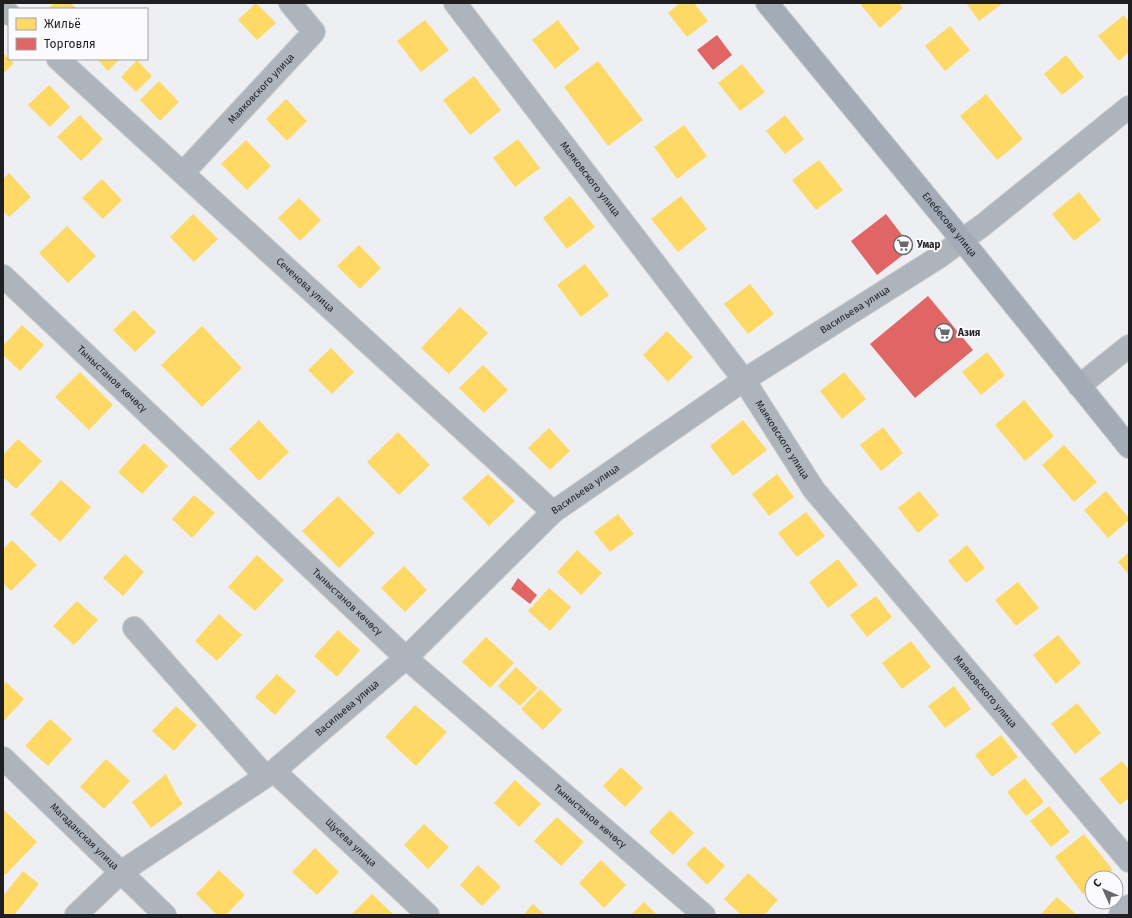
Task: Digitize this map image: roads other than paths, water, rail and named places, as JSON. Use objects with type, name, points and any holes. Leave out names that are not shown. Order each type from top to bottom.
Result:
[{"type":"main road","name":"Елебесова улица","points":[[767,3],[962,240],[1129,448]]},
{"type":"street","name":"Маяковского улица","points":[[183,173],[314,32],[290,3]]},
{"type":"street","name":"Маяковского улица","points":[[455,3],[744,380],[814,490],[1129,861]]},
{"type":"street","name":"Сеченова улица","points":[[59,60],[553,512]]},
{"type":"street","name":"Васильева улица","points":[[76,915],[121,872],[270,773],[406,658],[553,512],[744,380],[939,257],[983,225],[1129,106]]},
{"type":"street","name":"Тыныстанов көчөсү","points":[[3,276],[406,658],[704,915]]},
{"type":"street","points":[[1080,386],[1129,346]]},
{"type":"street","name":"Щусева улица","points":[[134,628],[270,773],[428,915]]},
{"type":"street","name":"Магаданская улица","points":[[3,758],[165,915]]},
{"type":"street","points":[[1120,915],[1129,906]]},
{"type":"place","name":"Умар","points":[[903,245]]},
{"type":"place","name":"Азия","points":[[944,333]]}]
